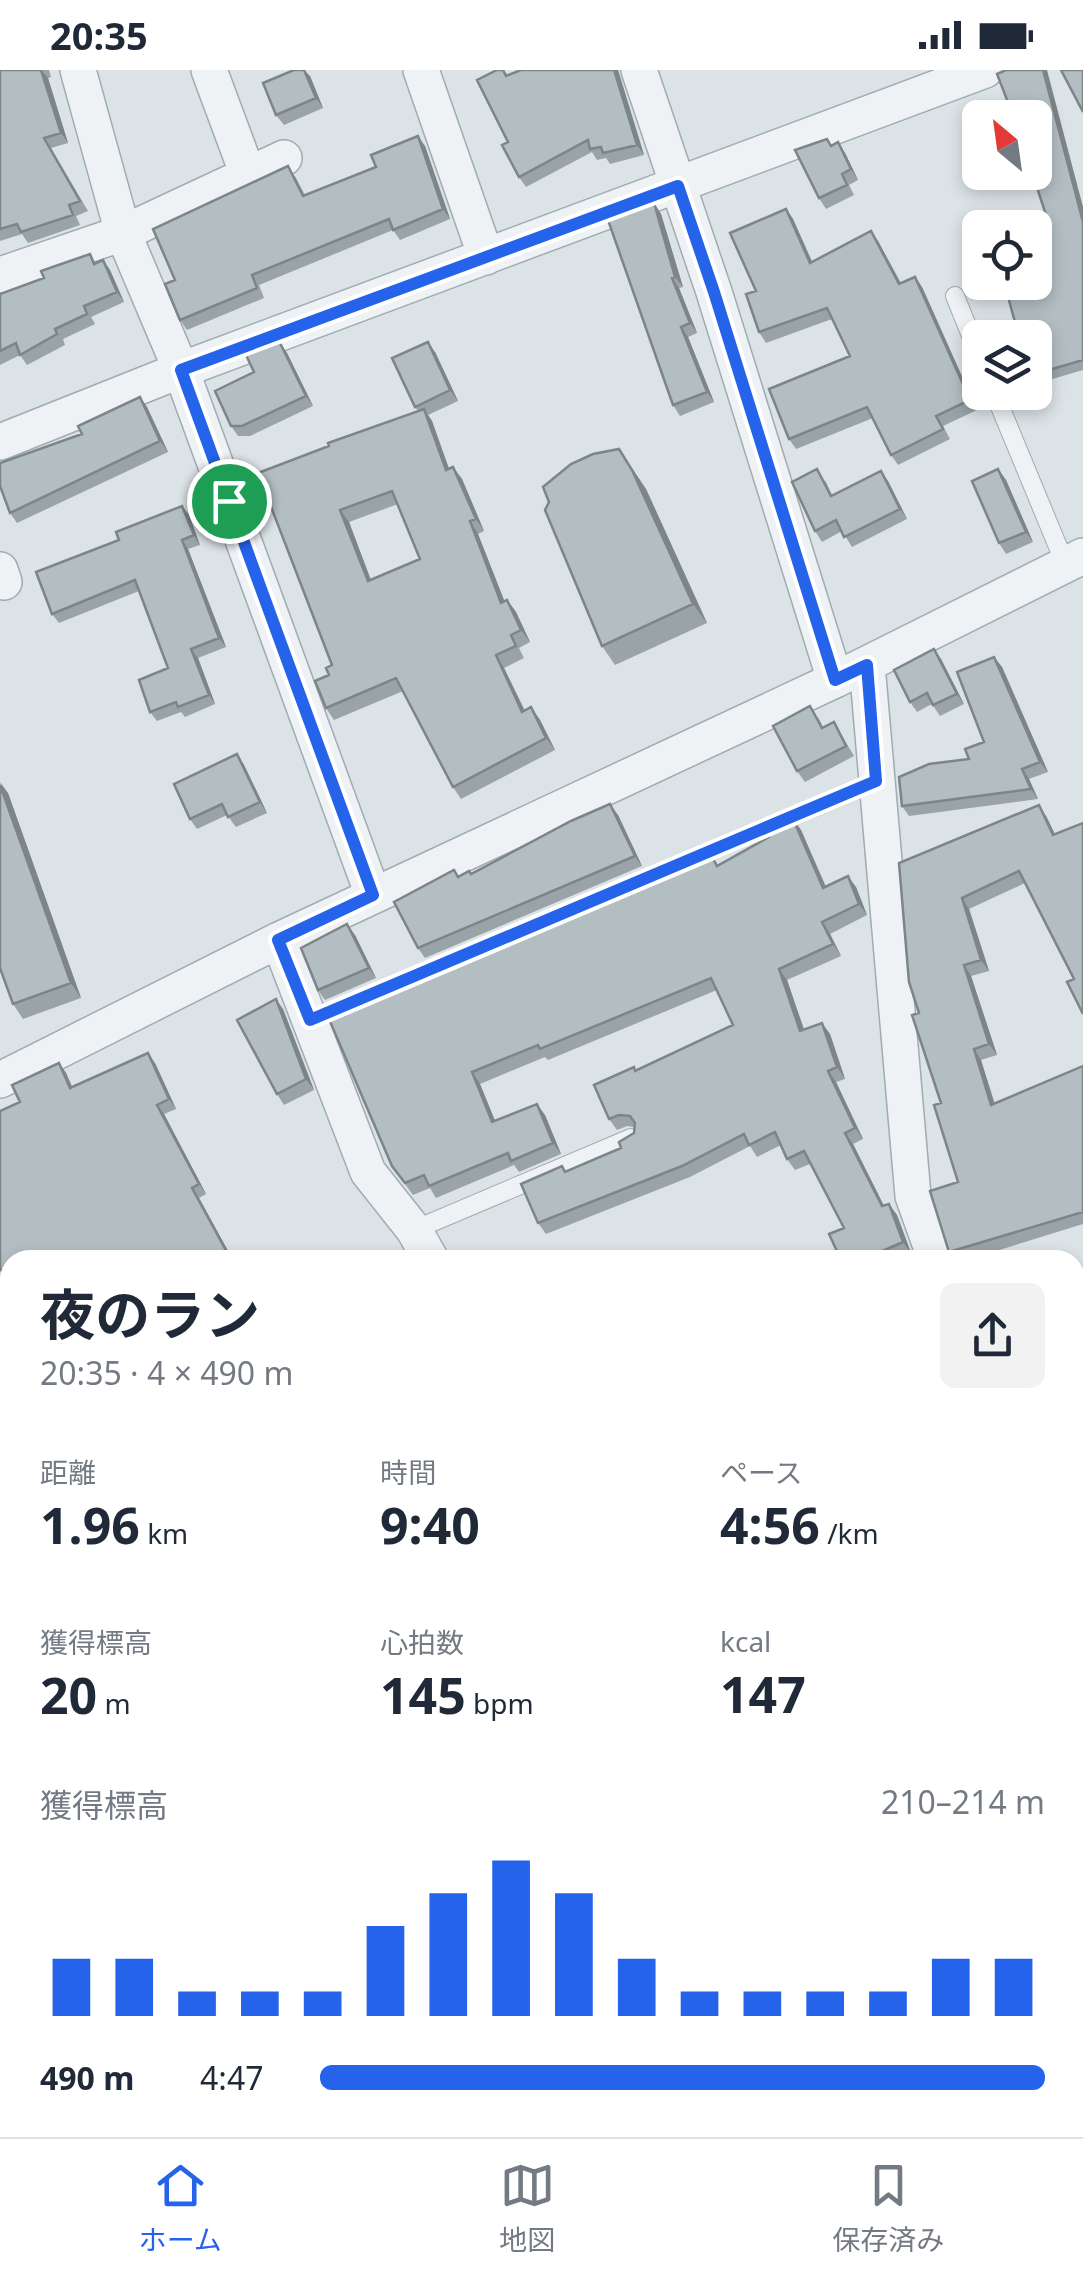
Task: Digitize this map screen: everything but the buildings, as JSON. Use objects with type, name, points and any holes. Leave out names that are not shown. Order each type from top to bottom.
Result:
[{"type":"street","points":[[78,70],[123,233],[181,370],[373,895]]},
{"type":"street","points":[[210,70],[248,175]]},
{"type":"street","points":[[639,70],[714,292],[835,680]]},
{"type":"street","points":[[0,442],[181,370],[979,71]]},
{"type":"street","points":[[429,72],[486,257]]},
{"type":"street","points":[[0,275],[123,233],[284,158]]},
{"type":"street","points":[[0,1080],[278,940],[867,665],[1074,562]]},
{"type":"street","points":[[867,665],[914,1196],[933,1250]]},
{"type":"street","points":[[278,940],[319,1016],[368,1172],[422,1245]]},
{"type":"lane","points":[[954,296],[964,320]]},
{"type":"lane","points":[[1002,410],[1074,562]]},
{"type":"lane","points":[[602,897],[876,781]]},
{"type":"lane","points":[[346,1005],[456,958]]},
{"type":"lane","points":[[422,1245],[631,1138]]},
{"type":"route","points":[[678,186],[835,680],[867,665],[876,781],[310,1020],[278,940],[373,895],[229,501],[181,370],[678,186]]}]
